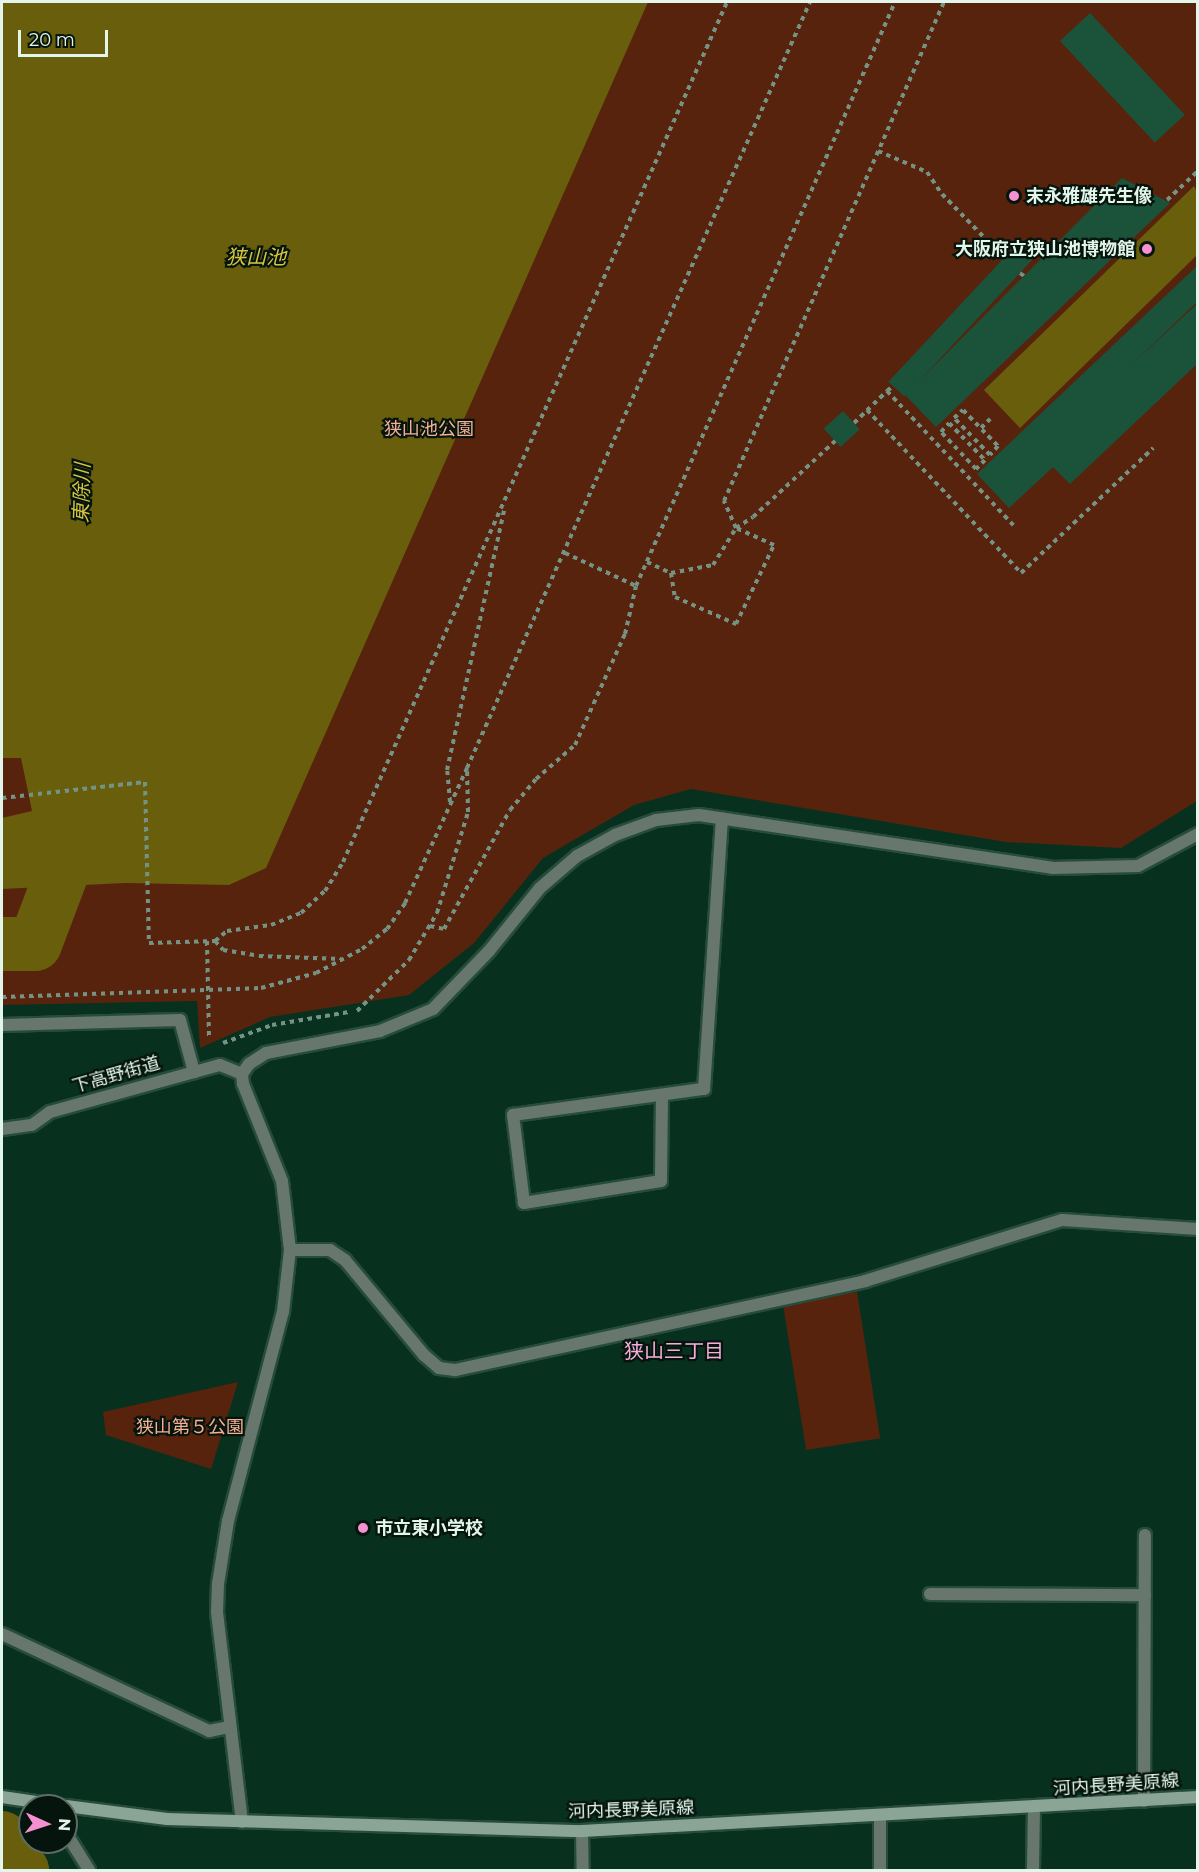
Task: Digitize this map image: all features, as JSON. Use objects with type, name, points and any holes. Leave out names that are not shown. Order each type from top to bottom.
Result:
[{"type":"main road","name":"河内長野美原線","points":[[2,1797],[18,1799]]},
{"type":"main road","name":"河内長野美原線","points":[[78,1808],[167,1819],[582,1831],[1034,1808],[1197,1797]]},
{"type":"street","points":[[242,1821],[217,1612],[218,1584],[228,1521],[284,1312],[290,1250],[282,1181],[243,1084],[243,1074],[249,1064],[266,1053],[380,1032],[433,1009],[489,951],[540,888],[578,856],[615,835],[656,820],[699,815],[1052,868],[1138,866],[1197,834]]},
{"type":"street","points":[[662,1095],[661,1181],[524,1203],[513,1115],[704,1089],[722,819]]},
{"type":"street","points":[[2,1025],[180,1020],[194,1072]]},
{"type":"street","name":"下高野街道","points":[[2,1129],[32,1125],[50,1112],[220,1065],[243,1074]]},
{"type":"street","points":[[290,1250],[330,1250],[345,1260],[424,1355],[439,1368],[455,1370],[865,1281],[1062,1220],[1197,1229]]},
{"type":"street","points":[[1144,1801],[1145,1535]]},
{"type":"street","points":[[930,1594],[1144,1595]]},
{"type":"street","points":[[2,1634],[209,1731],[230,1727]]},
{"type":"street","points":[[1033,1870],[1034,1808]]},
{"type":"street","points":[[880,1816],[880,1870]]},
{"type":"street","points":[[582,1831],[583,1870]]},
{"type":"street","points":[[78,1852],[89,1870]]},
{"type":"path","points":[[2,798],[145,782],[148,943],[215,941],[227,931],[272,925],[301,913],[325,891],[343,862],[727,2]]},
{"type":"path","points":[[2,997],[261,988],[294,981],[344,960],[387,929],[405,903],[467,768],[810,2]]},
{"type":"path","points":[[430,926],[444,929],[510,810],[536,779],[575,745],[625,634],[636,586],[896,2]]},
{"type":"path","points":[[671,573],[675,597],[736,624],[774,545],[736,528],[724,501],[944,2]]},
{"type":"path","points":[[879,152],[927,172],[942,194],[1004,257]]},
{"type":"path","points":[[1167,200],[1197,171]]},
{"type":"path","points":[[854,423],[893,386]]},
{"type":"path","points":[[887,391],[1017,528]]},
{"type":"path","points":[[867,410],[1021,573],[1153,448]]},
{"type":"path","points":[[963,410],[981,428],[998,446],[990,455],[954,418],[963,410]]},
{"type":"path","points":[[981,428],[990,419]]},
{"type":"path","points":[[950,423],[967,441],[985,460],[976,469],[941,432],[950,423]]},
{"type":"path","points":[[967,441],[972,437]]},
{"type":"path","points":[[647,562],[671,573],[713,565],[736,528],[753,517],[835,441]]},
{"type":"path","points":[[951,457],[958,450]]},
{"type":"path","points":[[450,804],[447,770],[506,500]]},
{"type":"path","points":[[565,553],[636,586]]},
{"type":"path","points":[[219,1045],[272,1025],[359,1011],[409,960],[430,926],[468,813],[467,768]]},
{"type":"path","points":[[207,941],[209,1044]]},
{"type":"path","points":[[215,941],[223,950],[259,956],[344,960]]},
{"type":"green space","name":"狭山池公園","points":[[2,2],[1197,2],[1197,801],[1121,848],[1006,842],[691,789],[634,805],[543,858],[474,943],[409,995],[270,1017],[200,1048],[197,1001],[2,1005]]},
{"type":"green space","points":[[857,1292],[880,1438],[806,1450],[783,1304]]},
{"type":"green space","name":"狭山第５公園","points":[[238,1382],[211,1469],[106,1435],[103,1412]]},
{"type":"water","name":"狭山池","points":[[2,2],[648,2],[266,868],[229,885],[125,883],[2,889],[2,818],[32,811],[21,758],[2,758]]},
{"type":"water","points":[[1194,186],[1197,192],[1197,255],[1020,428],[984,390]]},
{"type":"building","points":[[1090,13],[1185,115],[1155,143],[1060,41]]},
{"type":"building","points":[[1122,178],[1170,203],[936,427],[905,395]]},
{"type":"building","points":[[1016,245],[1032,260],[905,397],[888,382]]},
{"type":"building","points":[[1198,265],[1198,301],[1129,367],[1198,303],[1198,363],[1070,484],[1053,467],[1009,508],[977,474]]},
{"type":"building","points":[[843,411],[860,430],[840,447],[824,428]]},
{"type":"waterway","name":"東除川","points":[[2,944],[35,944],[69,854],[71,813]]},
{"type":"waterway","name":"東除川","points":[[2,1838],[22,1870]]},
{"type":"place","name":"末永雅雄先生像","points":[[1014,196]]},
{"type":"place","name":"大阪府立狭山池博物館","points":[[1147,249]]},
{"type":"place","name":"市立東小学校","points":[[363,1528]]},
{"type":"district","name":"狭山三丁目","points":[[674,1351]]}]
